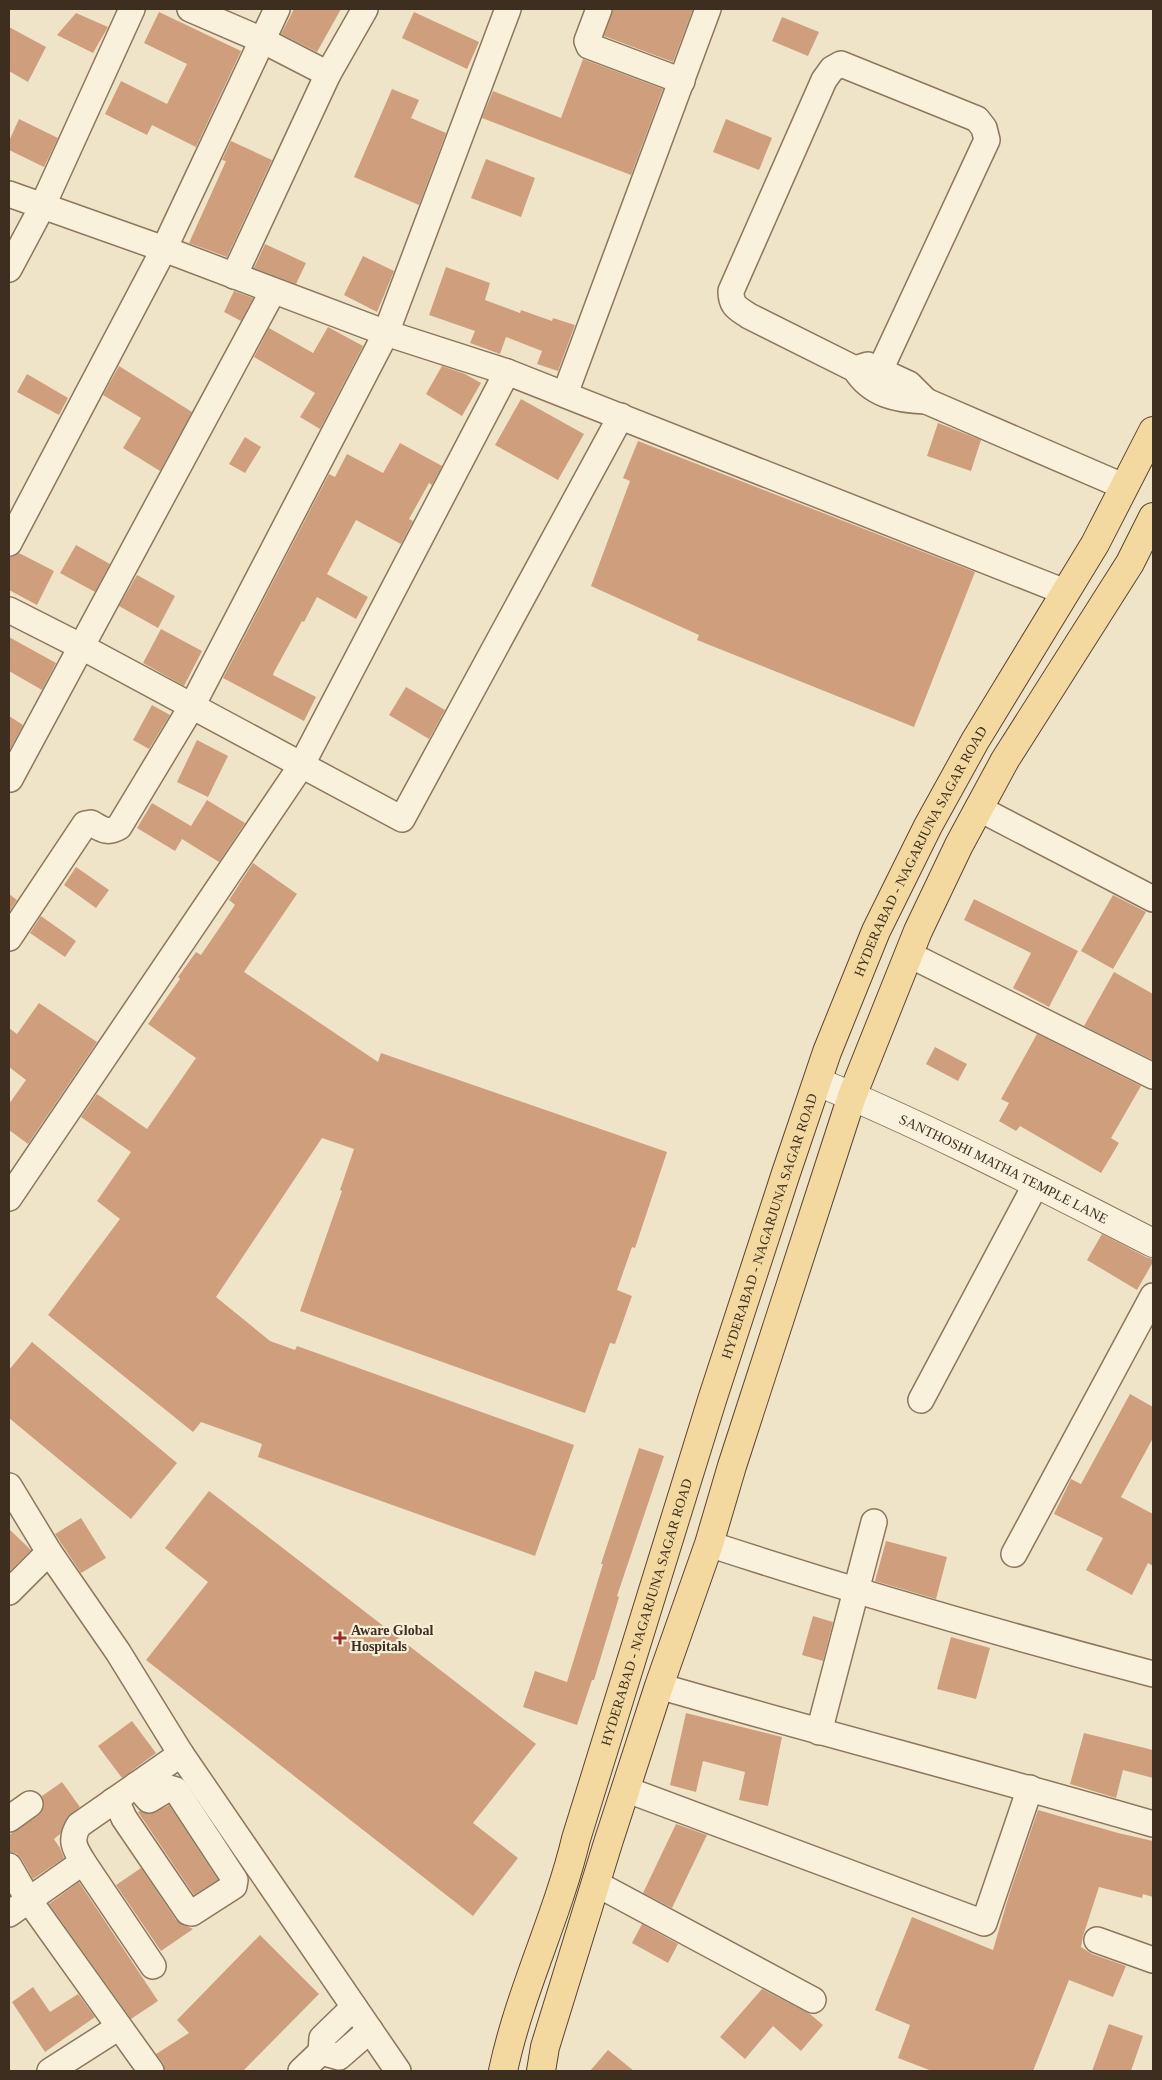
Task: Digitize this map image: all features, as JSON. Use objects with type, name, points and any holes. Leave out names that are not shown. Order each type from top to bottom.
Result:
[{"type":"main road","name":"HYDERABAD - NAGARJUNA SAGAR ROAD","points":[[503,2071],[510,2039],[568,1872],[576,1838],[712,1400],[827,1052],[876,931],[928,826],[975,741],[1095,544],[1153,431]]},
{"type":"main road","points":[[540,2071],[595,1883],[625,1789],[709,1544],[735,1457],[852,1096],[922,922],[978,808],[1005,760],[1145,554],[1153,516]]},
{"type":"street","points":[[9,269],[42,207],[132,9]]},
{"type":"street","points":[[190,9],[262,40],[328,74]]},
{"type":"street","points":[[9,543],[164,249],[277,9]]},
{"type":"street","points":[[234,276],[328,74],[364,9]]},
{"type":"street","points":[[9,938],[85,824],[91,823],[104,831],[112,831],[119,827],[192,706],[386,333],[508,9]]},
{"type":"street","points":[[599,9],[587,41],[589,46],[682,81]]},
{"type":"street","points":[[565,394],[708,9]]},
{"type":"street","points":[[880,370],[987,140],[984,128],[977,119],[841,64],[832,69],[824,80],[731,291],[731,301],[738,309],[749,316],[855,369],[863,381],[885,393],[900,400],[926,401]]},
{"type":"street","points":[[9,194],[164,249],[386,333],[507,372],[1065,592]]},
{"type":"street","points":[[10,779],[273,291]]},
{"type":"street","points":[[855,369],[868,365],[880,370],[909,384],[926,401],[1125,488]]},
{"type":"street","points":[[9,1198],[301,766],[507,372]]},
{"type":"street","points":[[9,610],[82,647],[402,819],[621,416]]},
{"type":"street","points":[[978,808],[1153,899]]},
{"type":"street","points":[[908,954],[1153,1076]]},
{"type":"street","name":"SANTHOSHI MATHA TEMPLE LANE","points":[[818,1082],[852,1096],[1036,1184],[1153,1243]]},
{"type":"street","points":[[921,1400],[1036,1184]]},
{"type":"street","points":[[1014,1554],[1153,1296]]},
{"type":"street","points":[[9,1486],[49,1552],[118,1652],[181,1754],[398,2071]]},
{"type":"street","points":[[819,1732],[874,1522]]},
{"type":"street","points":[[709,1544],[856,1592],[1016,1638],[1153,1674]]},
{"type":"street","points":[[9,1592],[49,1552]]},
{"type":"street","points":[[660,1686],[819,1732],[1030,1788],[1153,1824]]},
{"type":"street","points":[[153,1966],[73,1846],[76,1830],[79,1825],[181,1754]]},
{"type":"street","points":[[113,1801],[186,1910],[192,1913],[234,1886],[235,1880],[176,1790],[169,1788],[149,1800],[136,1785]]},
{"type":"street","points":[[625,1789],[984,1923],[1030,1788]]},
{"type":"street","points":[[9,1819],[30,1804]]},
{"type":"street","points":[[18,1907],[82,1862]]},
{"type":"street","points":[[9,1866],[18,1907],[119,2027],[151,2071]]},
{"type":"street","points":[[595,1883],[813,2000]]},
{"type":"street","points":[[1097,1940],[1153,1960]]},
{"type":"street","points":[[336,2060],[322,2038],[354,2007]]},
{"type":"street","points":[[50,2071],[119,2027]]},
{"type":"street","points":[[301,2071],[336,2060],[370,2030]]},
{"type":"building","points":[[294,9],[341,9],[317,52],[281,34]]},
{"type":"building","points":[[613,9],[693,9],[673,62],[604,36]]},
{"type":"building","points":[[159,12],[241,51],[196,147],[152,125],[147,135],[105,114],[121,81],[167,104],[187,64],[144,43]]},
{"type":"building","points":[[414,12],[479,42],[467,69],[402,38]]},
{"type":"building","points":[[76,13],[108,27],[93,53],[57,35]]},
{"type":"building","points":[[782,17],[819,32],[808,56],[772,41]]},
{"type":"building","points":[[9,27],[46,47],[28,82],[9,71]]},
{"type":"building","points":[[583,59],[663,89],[631,175],[482,118],[493,91],[561,118]]},
{"type":"building","points":[[392,89],[419,100],[411,118],[446,133],[419,205],[354,177]]},
{"type":"building","points":[[19,119],[58,138],[44,167],[9,150],[9,141]]},
{"type":"building","points":[[726,119],[772,138],[759,170],[713,152]]},
{"type":"building","points":[[231,141],[272,160],[227,257],[189,243],[226,161],[222,160]]},
{"type":"building","points":[[486,159],[535,178],[521,217],[471,198]]},
{"type":"building","points":[[265,244],[306,263],[296,284],[254,268]]},
{"type":"building","points":[[363,256],[394,271],[377,312],[344,295]]},
{"type":"building","points":[[446,267],[490,283],[485,300],[520,313],[521,310],[552,321],[553,318],[575,325],[558,371],[537,364],[542,351],[506,337],[500,354],[470,343],[475,331],[429,315]]},
{"type":"building","points":[[234,291],[253,298],[241,321],[224,312]]},
{"type":"building","points":[[328,327],[363,346],[320,429],[300,417],[315,393],[254,357],[269,328],[313,353]]},
{"type":"building","points":[[119,366],[192,412],[160,471],[123,448],[141,418],[103,395]]},
{"type":"building","points":[[442,366],[465,374],[481,383],[462,416],[426,394]]},
{"type":"building","points":[[27,374],[68,398],[59,415],[17,392]]},
{"type":"building","points":[[521,399],[584,434],[558,480],[495,445]]},
{"type":"building","points":[[938,423],[981,440],[971,471],[927,456]]},
{"type":"building","points":[[245,437],[261,447],[245,473],[229,464]]},
{"type":"building","points":[[638,441],[975,572],[914,727],[697,640],[699,635],[591,586],[630,481],[623,478]]},
{"type":"building","points":[[400,443],[442,466],[432,485],[429,483],[409,519],[413,521],[401,544],[356,520],[327,574],[368,597],[356,619],[317,597],[273,675],[316,697],[304,721],[223,678],[329,474],[335,477],[347,454],[383,473]]},
{"type":"building","points":[[76,545],[110,564],[95,592],[60,573]]},
{"type":"building","points":[[19,553],[54,571],[37,605],[9,590],[9,557]]},
{"type":"building","points":[[137,575],[175,596],[158,628],[119,606]]},
{"type":"building","points":[[161,629],[202,651],[184,686],[143,663]]},
{"type":"building","points":[[9,637],[56,663],[42,690],[9,671]]},
{"type":"building","points":[[406,687],[445,710],[429,739],[389,715]]},
{"type":"building","points":[[152,705],[170,715],[149,749],[133,740]]},
{"type":"building","points":[[9,716],[23,725],[9,751]]},
{"type":"building","points":[[197,740],[228,756],[208,797],[177,782]]},
{"type":"building","points":[[207,800],[245,823],[219,862],[182,839],[175,851],[137,828],[152,803],[191,826]]},
{"type":"building","points":[[253,863],[297,894],[244,972],[378,1062],[381,1053],[667,1152],[635,1248],[632,1247],[617,1290],[632,1296],[615,1344],[610,1343],[585,1413],[300,1311],[342,1191],[340,1190],[354,1149],[322,1138],[216,1297],[270,1341],[295,1350],[297,1346],[574,1445],[535,1556],[258,1457],[262,1444],[201,1422],[193,1432],[48,1315],[120,1219],[97,1201],[131,1152],[81,1117],[97,1094],[147,1129],[196,1058],[148,1024],[180,979],[178,977],[196,952],[201,955],[235,905],[229,900]]},
{"type":"building","points":[[76,867],[109,890],[96,908],[64,885]]},
{"type":"building","points":[[9,894],[17,900],[9,912]]},
{"type":"building","points":[[1113,895],[1146,912],[1113,969],[1081,951]]},
{"type":"building","points":[[974,899],[1078,951],[1049,1007],[1013,988],[1031,953],[964,920]]},
{"type":"building","points":[[41,916],[76,941],[65,957],[30,933]]},
{"type":"building","points":[[1114,972],[1153,994],[1153,1060],[1084,1026]]},
{"type":"building","points":[[39,1003],[97,1042],[28,1144],[9,1130],[9,1104],[26,1080],[9,1067],[9,1028],[17,1034]]},
{"type":"building","points":[[1037,1034],[1141,1086],[1111,1138],[1119,1143],[1101,1173],[1020,1126],[1016,1131],[999,1121],[1009,1103],[1001,1099]]},
{"type":"building","points":[[935,1047],[967,1064],[958,1081],[926,1064]]},
{"type":"building","points":[[1102,1234],[1153,1259],[1137,1290],[1087,1260]]},
{"type":"building","points":[[32,1342],[177,1463],[131,1519],[9,1418],[9,1370]]},
{"type":"building","points":[[1130,1394],[1153,1407],[1153,1438],[1121,1497],[1153,1514],[1153,1566],[1148,1563],[1132,1595],[1086,1570],[1103,1538],[1054,1514],[1071,1479],[1081,1484]]},
{"type":"building","points":[[639,1448],[664,1456],[617,1596],[619,1597],[594,1680],[592,1680],[577,1725],[523,1707],[535,1671],[567,1682],[603,1564],[601,1564]]},
{"type":"building","points":[[209,1491],[536,1744],[473,1823],[518,1858],[473,1916],[146,1660],[208,1582],[165,1548]]},
{"type":"building","points":[[81,1518],[106,1558],[81,1573],[55,1534]]},
{"type":"building","points":[[9,1529],[31,1550],[9,1572]]},
{"type":"building","points":[[886,1541],[947,1557],[936,1599],[875,1581]]},
{"type":"building","points":[[813,1616],[833,1622],[823,1661],[802,1655]]},
{"type":"building","points":[[951,1637],[990,1648],[976,1699],[937,1689]]},
{"type":"building","points":[[686,1713],[782,1737],[768,1806],[739,1800],[745,1772],[703,1761],[696,1792],[670,1785]]},
{"type":"building","points":[[132,1721],[156,1753],[122,1778],[98,1746]]},
{"type":"building","points":[[1084,1733],[1153,1750],[1153,1778],[1123,1770],[1116,1798],[1070,1784]]},
{"type":"building","points":[[62,1782],[80,1807],[67,1818],[60,1834],[54,1839],[64,1858],[33,1879],[21,1858],[16,1853],[9,1852],[9,1835],[39,1815],[44,1803],[42,1796]]},
{"type":"building","points":[[169,1805],[218,1880],[194,1895],[138,1812],[150,1814]]},
{"type":"building","points":[[1038,1810],[1153,1841],[1153,1897],[1143,1894],[1142,1898],[1099,1887],[1083,1936],[1081,1947],[1092,1954],[1126,1966],[1113,1997],[1069,1980],[1033,2071],[932,2071],[898,2058],[910,2025],[875,2010],[912,1917],[993,1950],[1009,1895]]},
{"type":"building","points":[[676,1824],[707,1835],[672,1908],[643,1893]]},
{"type":"building","points":[[141,1868],[176,1920],[193,1929],[161,1951],[116,1885]]},
{"type":"building","points":[[79,1882],[158,2001],[131,2019],[49,1904]]},
{"type":"building","points":[[642,1924],[678,1944],[668,1963],[632,1943]]},
{"type":"building","points":[[260,1935],[319,1994],[243,2071],[165,2071],[163,2063],[156,2054],[189,2033],[177,2020]]},
{"type":"building","points":[[33,1987],[50,2012],[78,1994],[95,2017],[45,2052],[12,2002]]},
{"type":"building","points":[[762,1989],[810,2014],[823,2025],[801,2051],[773,2026],[745,2059],[720,2037]]},
{"type":"building","points":[[1109,2024],[1143,2036],[1131,2071],[1092,2071]]},
{"type":"building","points":[[608,2050],[634,2071],[590,2071]]},
{"type":"place","name":"Aware Global Hospitals","points":[[340,1638]]}]
